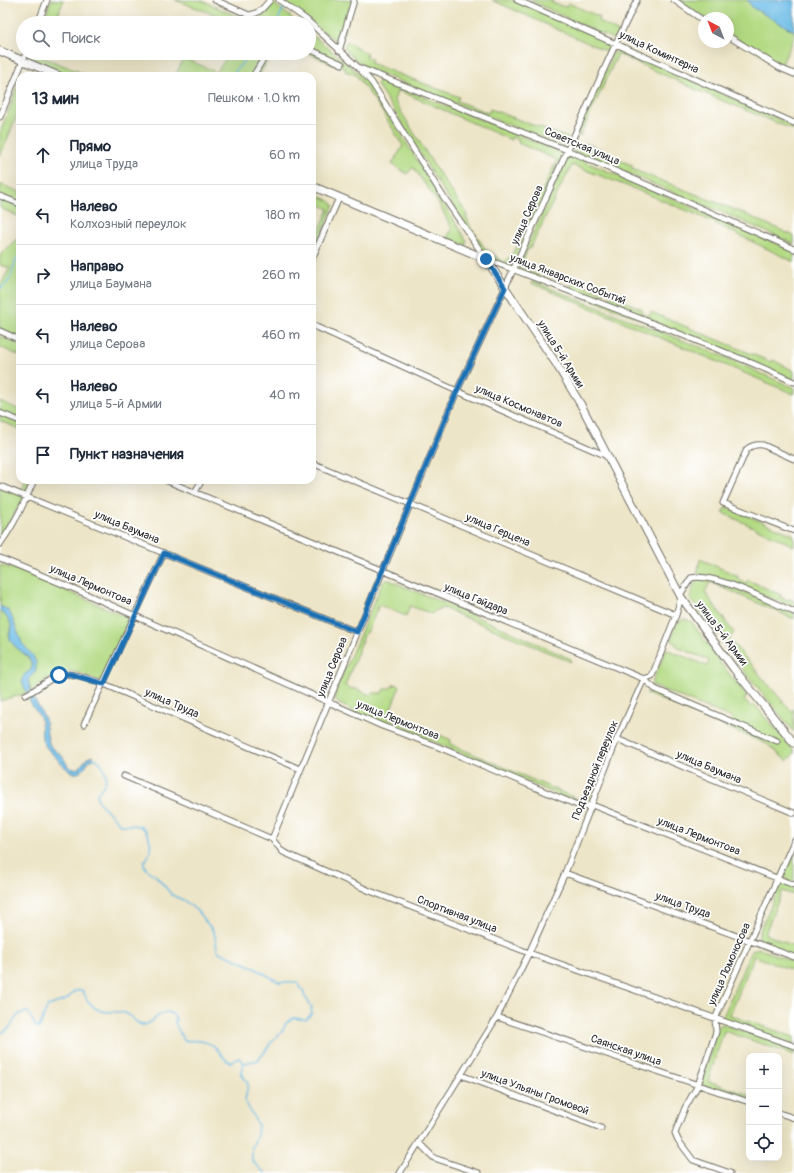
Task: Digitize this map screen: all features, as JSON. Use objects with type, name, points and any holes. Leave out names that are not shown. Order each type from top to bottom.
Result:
[{"type":"street","points":[[41,16],[47,0]]},
{"type":"street","points":[[215,0],[249,15],[259,12],[270,0]]},
{"type":"street","name":"улица 5-й Армии","points":[[279,0],[301,16]]},
{"type":"street","points":[[339,51],[354,0]]},
{"type":"street","name":"улица Коминтерна","points":[[517,0],[794,123]]},
{"type":"street","name":"улица Серова","points":[[272,839],[457,391],[637,0]]},
{"type":"street","points":[[674,0],[698,17]]},
{"type":"street","name":"улица 5-й Армии","points":[[316,29],[359,68],[372,83],[441,193],[559,368],[581,405],[681,596],[724,656],[794,743]]},
{"type":"street","points":[[734,40],[780,68],[794,74]]},
{"type":"street","points":[[0,51],[16,54]]},
{"type":"street","points":[[316,52],[342,64]]},
{"type":"street","points":[[18,72],[22,60]]},
{"type":"street","points":[[31,60],[52,72]]},
{"type":"street","points":[[255,72],[263,60]]},
{"type":"street","name":"Советская улица","points":[[359,68],[567,150],[794,249]]},
{"type":"street","points":[[0,117],[16,76]]},
{"type":"street","name":"улица Январских Событий","points":[[316,188],[513,270],[664,328],[754,364],[794,382]]},
{"type":"street","points":[[0,196],[16,202]]},
{"type":"street","points":[[316,250],[339,198]]},
{"type":"street","name":"улица Космонавтов","points":[[316,327],[457,391],[608,456]]},
{"type":"street","points":[[0,331],[16,338]]},
{"type":"street","points":[[0,413],[16,419]]},
{"type":"street","points":[[794,459],[762,445],[754,445],[747,449],[723,503],[794,531]]},
{"type":"street","name":"улица Герцена","points":[[316,465],[676,615]]},
{"type":"street","points":[[0,544],[28,496],[32,484]]},
{"type":"street","name":"улица Гайдара","points":[[176,484],[644,679],[656,689],[777,741]]},
{"type":"street","points":[[195,492],[200,484]]},
{"type":"street","name":"улица Баумана","points":[[0,486],[28,496],[357,632]]},
{"type":"street","points":[[84,724],[136,616],[164,553]]},
{"type":"street","name":"улица Лермонтова","points":[[0,558],[136,616],[382,726],[436,746],[582,807],[592,805],[794,884]]},
{"type":"street","points":[[681,596],[691,578],[698,576],[717,579],[794,612]]},
{"type":"street","name":"Подъездной переулок","points":[[400,1173],[497,1017],[529,952],[565,873],[617,740],[644,679],[652,676],[676,615],[681,596]]},
{"type":"street","name":"улица Труда","points":[[25,695],[36,690],[59,675],[70,674],[104,684],[300,769]]},
{"type":"street","name":"улица Баумана","points":[[617,740],[794,813]]},
{"type":"street","name":"Спортивная улица","points":[[124,776],[272,839],[283,852],[370,891],[529,952],[794,1046]]},
{"type":"street","name":"улица Ломоносова","points":[[730,1173],[692,1160],[675,1133],[685,1108],[698,1085],[716,1032],[715,1019],[794,841]]},
{"type":"street","name":"улица Труда","points":[[565,873],[794,957]]},
{"type":"street","name":"Саянская улица","points":[[497,1017],[746,1101]]},
{"type":"street","name":"улица Ульяны Громовой","points":[[461,1075],[602,1128]]},
{"type":"street","points":[[782,1114],[794,1118]]},
{"type":"street","points":[[419,1143],[434,1158],[479,1173]]},
{"type":"green space","points":[[51,0],[64,0],[57,16],[45,16]]},
{"type":"green space","points":[[175,0],[201,0],[239,16],[218,16]]},
{"type":"green space","points":[[282,0],[352,0],[343,35],[338,43],[316,26],[316,16],[303,16]]},
{"type":"green space","points":[[492,0],[517,0],[612,44],[610,53]]},
{"type":"green space","points":[[529,0],[553,0],[552,3],[566,7],[568,3],[600,17],[598,21],[619,32],[615,40]]},
{"type":"green space","points":[[678,0],[747,0],[753,8],[794,31],[794,38],[781,66],[734,38],[734,12],[698,12],[698,13]]},
{"type":"green space","points":[[273,3],[289,16],[262,16]]},
{"type":"green space","points":[[316,38],[362,76],[371,87],[466,240],[466,245],[447,238],[452,229],[439,204],[413,167],[407,174],[392,164],[403,146],[382,111],[356,75],[345,71],[346,68],[336,64],[335,66],[316,57]]},
{"type":"green space","points":[[347,41],[367,54],[366,57],[372,59],[370,63],[459,97],[457,101],[489,113],[490,109],[568,138],[564,147],[367,68],[343,48]]},
{"type":"green space","points":[[617,51],[625,51],[794,126],[794,130],[697,90],[618,54],[580,136],[578,135],[575,143],[583,147],[585,143],[606,151],[604,154],[632,165],[632,169],[743,213],[794,236],[794,244],[571,150],[613,54]]},
{"type":"green space","points":[[50,60],[80,72],[54,72],[30,61]]},
{"type":"green space","points":[[183,60],[189,60],[216,72],[177,72]]},
{"type":"green space","points":[[225,60],[268,60],[261,72],[216,72]]},
{"type":"green space","points":[[379,79],[563,153],[510,268],[495,263],[485,254],[433,175],[398,116],[377,85]],"holes":[[[398,90],[511,140],[512,137],[519,140],[518,143],[557,160],[517,243],[519,244],[505,263],[486,250],[473,230],[472,231],[466,216],[467,214],[433,164],[394,100]]]},
{"type":"green space","points":[[16,90],[16,118],[0,157],[0,133]]},
{"type":"green space","points":[[570,157],[586,162],[794,251],[794,262],[700,216],[572,165],[530,249],[528,249],[520,268],[570,288],[572,282],[604,293],[603,297],[608,299],[609,295],[642,309],[641,313],[649,316],[651,312],[771,362],[773,360],[794,371],[794,380],[517,270],[566,161]]},
{"type":"green space","points":[[0,184],[16,190],[16,215],[0,208]]},
{"type":"green space","points":[[316,195],[328,200],[334,205],[316,247],[316,237],[329,209],[316,203]]},
{"type":"green space","points":[[16,240],[16,336],[0,330],[0,286],[10,268],[0,265],[0,255]]},
{"type":"green space","points":[[533,281],[575,299],[727,358],[794,388],[794,394],[531,283]]},
{"type":"green space","points":[[0,336],[16,343],[16,354],[0,347]]},
{"type":"green space","points":[[0,401],[16,408],[16,427],[0,421]]},
{"type":"green space","points":[[0,481],[21,490],[24,484],[29,484],[21,502],[0,537]]},
{"type":"green space","points":[[726,507],[794,535],[794,546],[723,513]]},
{"type":"green space","points":[[700,559],[738,576],[737,578],[746,583],[748,580],[781,595],[780,597],[794,601],[794,607],[715,577],[697,574]]},
{"type":"green space","points":[[0,565],[18,570],[131,619],[103,679],[98,681],[77,672],[68,671],[51,677],[31,691],[28,680],[36,669],[22,644],[11,615],[8,610],[0,606]]},
{"type":"green space","points":[[698,579],[712,579],[794,613],[794,619],[710,582],[705,592],[734,633],[729,639],[791,711],[794,709],[794,732],[721,641],[724,638],[719,632],[716,634],[690,599],[694,583]]},
{"type":"green space","points":[[385,580],[389,580],[498,626],[571,659],[571,662],[443,608],[432,614],[410,606],[406,616],[379,605],[367,633],[365,633],[345,686],[370,695],[372,693],[382,693],[383,690],[392,687],[394,684],[400,686],[387,718],[438,739],[440,735],[451,740],[450,744],[582,801],[586,792],[592,795],[585,803],[579,804],[432,741],[357,713],[338,703],[335,699],[335,692],[382,583]]},
{"type":"green space","points":[[0,611],[10,622],[11,626],[9,635],[12,642],[27,656],[31,662],[31,671],[26,673],[22,682],[27,693],[0,701]]},
{"type":"green space","points":[[685,619],[691,621],[722,665],[747,696],[744,700],[751,707],[754,704],[794,751],[794,754],[787,761],[767,744],[647,694],[648,691],[729,724],[732,718],[651,685],[666,649],[707,666],[709,660],[679,648],[672,640],[672,634],[675,627],[679,622]]},
{"type":"green space","points":[[794,853],[794,883],[784,877]]},
{"type":"green space","points":[[783,885],[794,888],[794,895],[782,891],[765,934],[794,946],[794,958],[763,946],[759,939],[759,932],[778,890]]},
{"type":"green space","points":[[758,948],[794,962],[794,971],[754,956],[730,1015],[794,1037],[794,1044],[722,1019],[750,953],[752,950]]},
{"type":"green space","points":[[722,1024],[794,1049],[794,1055],[724,1031],[708,1081],[746,1094],[746,1101],[701,1085],[718,1027]]},
{"type":"water","points":[[747,0],[794,0],[794,31],[753,8]]},
{"type":"water","points":[[0,606],[8,610],[22,643],[36,662],[36,669],[28,680],[31,691],[27,693],[22,682],[24,675],[31,670],[32,665],[28,657],[11,641],[11,624],[7,617],[0,611]]},
{"type":"water","points":[[33,697],[45,719],[50,746],[62,756],[68,766],[73,769],[79,768],[87,758],[93,756],[94,759],[88,761],[85,767],[78,773],[71,772],[67,769],[50,752],[43,742],[40,717],[29,699]]},
{"type":"waterway","points":[[280,16],[285,7]]},
{"type":"waterway","points":[[234,72],[245,60]]},
{"type":"waterway","points":[[0,289],[9,281],[16,260]]},
{"type":"waterway","points":[[0,1034],[11,1026],[18,1016],[25,1012],[28,1012],[36,1027],[39,1028],[48,1006],[66,1000],[75,991],[82,990],[87,1000],[95,1008],[104,1011],[122,1012],[142,1025],[146,1025],[163,1013],[167,1012],[172,1014],[176,1019],[175,1023],[184,1041],[206,1042],[214,1046],[228,1061],[230,1062],[239,1058],[244,1063],[258,1060],[272,1041],[282,1032],[286,1023],[294,1018],[306,1020],[312,1013],[312,1007],[308,1004],[303,990],[297,982],[279,982],[251,966],[219,952],[214,932],[197,911],[185,901],[172,895],[156,876],[147,870],[144,865],[144,862],[150,853],[150,840],[147,833],[139,826],[121,825],[99,802],[97,795],[104,785],[106,775],[102,764],[93,758]]},
{"type":"waterway","points":[[244,1063],[241,1072],[248,1084],[245,1101],[258,1125],[257,1136],[252,1147],[252,1161],[265,1173]]},
{"type":"route","points":[[59,675],[70,674],[104,684],[164,553],[357,632],[457,391],[505,288],[486,259]]}]
